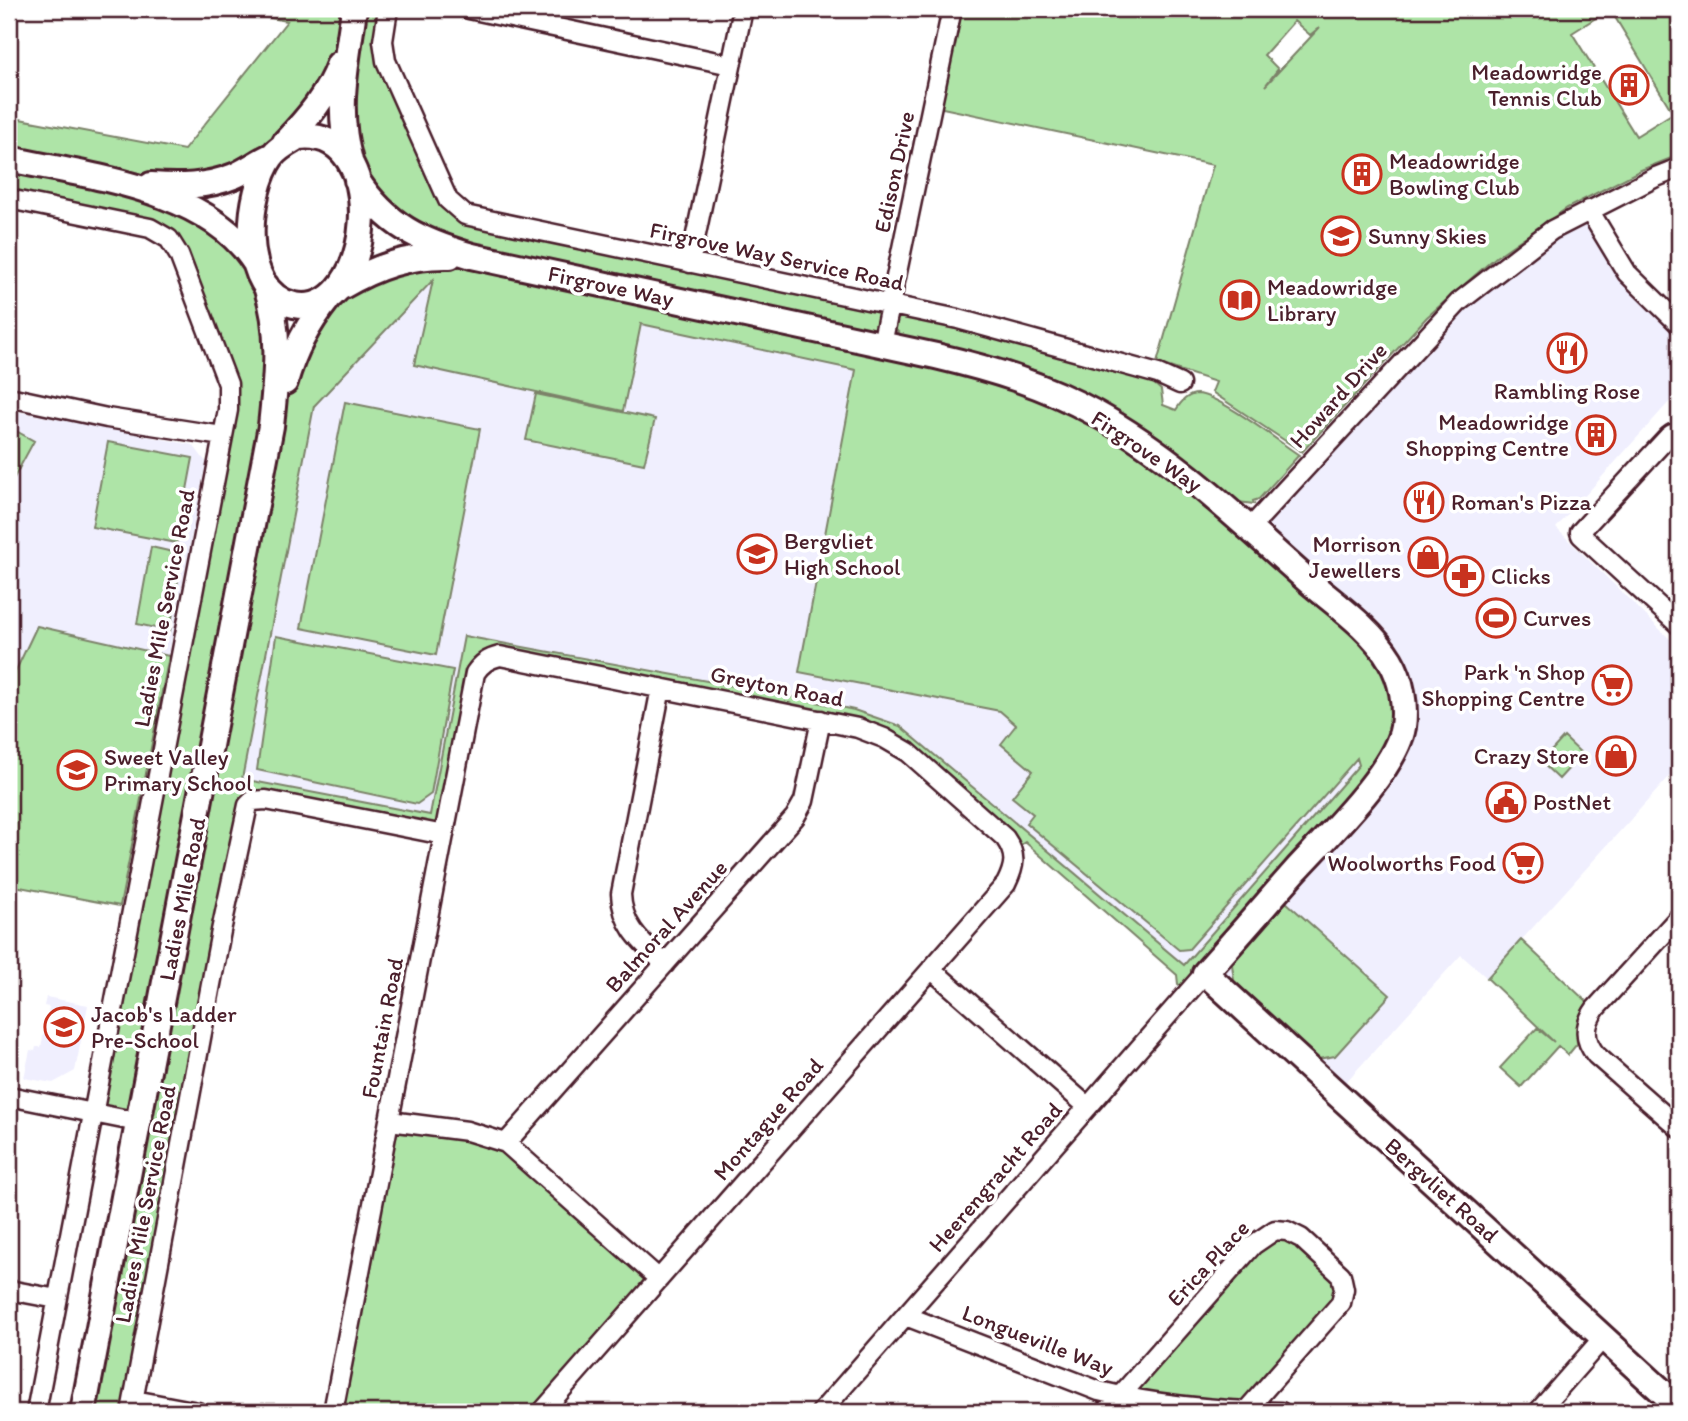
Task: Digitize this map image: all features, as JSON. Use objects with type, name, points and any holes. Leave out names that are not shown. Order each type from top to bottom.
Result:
[{"type":"street","name":"Firgrove Way Service Road","points":[[388,9],[383,41],[386,61],[447,200],[464,215],[958,319],[1158,374],[1180,384]]},
{"type":"street","points":[[469,9],[730,65]]},
{"type":"street","points":[[690,262],[743,9]]},
{"type":"street","name":"Edison Drive","points":[[882,344],[952,9]]},
{"type":"street","points":[[262,276],[252,240],[253,209],[261,180],[277,151],[315,111],[324,97],[333,79],[353,16]]},
{"type":"street","points":[[9,159],[119,183],[166,197],[209,219],[239,242],[275,296],[296,306],[317,304],[334,293],[352,263],[361,229],[360,198],[343,132],[341,113],[353,16]]},
{"type":"street","points":[[119,183],[173,186],[212,183],[235,176],[298,137],[317,137],[336,145],[354,171]]},
{"type":"street","name":"Howard Drive","points":[[1250,528],[1459,302],[1552,230],[1679,168]]},
{"type":"street","name":"Firgrove Way","points":[[354,171],[376,205],[405,230],[429,243],[472,256],[986,368],[1042,387],[1134,436],[1185,472],[1377,643],[1396,672],[1403,696],[1404,717],[1400,738],[1384,770],[1206,973]]},
{"type":"street","name":"Ladies Mile Service Road","points":[[9,199],[150,228],[164,234],[174,244],[228,384],[228,410],[36,1412]]},
{"type":"street","points":[[1589,210],[1627,273],[1679,324]]},
{"type":"street","name":"Firgrove Way","points":[[334,293],[380,266],[425,256],[472,256]]},
{"type":"street","name":"Ladies Mile Road","points":[[83,1412],[271,426],[278,344],[275,317],[262,276]]},
{"type":"street","name":"Ladies Mile Road","points":[[271,426],[298,342],[309,323],[334,293]]},
{"type":"street","points":[[9,397],[107,418],[222,436]]},
{"type":"street","points":[[1679,436],[1672,434],[1668,437],[1580,531],[1581,536],[1679,625]]},
{"type":"street","name":"Greyton Road","points":[[489,658],[500,656],[858,727],[908,752],[1005,838],[1013,850]]},
{"type":"street","name":"Fountain Road","points":[[333,1412],[475,673],[489,658]]},
{"type":"street","points":[[661,688],[621,894],[621,908],[627,924],[636,936],[665,964]]},
{"type":"street","name":"Balmoral Avenue","points":[[506,1143],[795,817],[804,801],[821,720]]},
{"type":"street","name":"Ladies Mile Service Road","points":[[132,1406],[245,811],[252,801],[266,800],[444,835]]},
{"type":"street","name":"Montague Road","points":[[550,1410],[659,1279],[1006,884],[1014,867],[1013,850]]},
{"type":"street","points":[[1679,917],[1591,1014],[1586,1032],[1588,1043],[1596,1055],[1679,1128]]},
{"type":"street","points":[[932,969],[1088,1107]]},
{"type":"street","name":"Heerengracht Road","points":[[821,1412],[1206,973]]},
{"type":"street","name":"Bergvliet Road","points":[[1206,973],[1679,1407]]},
{"type":"street","points":[[9,1096],[138,1122]]},
{"type":"street","points":[[390,1121],[467,1131],[506,1143],[659,1279]]},
{"type":"street","name":"Erica Place","points":[[1120,1397],[1253,1245],[1275,1230],[1287,1231],[1301,1238],[1341,1275],[1344,1289],[1341,1303],[1245,1412]]},
{"type":"street","points":[[9,1290],[57,1299]]},
{"type":"street","name":"Longueville Way","points":[[906,1316],[1080,1385],[1120,1397],[1245,1412],[1281,1412]]},
{"type":"street","points":[[1538,1412],[1603,1338]]},
{"type":"street","points":[[1106,1412],[1120,1397]]},
{"type":"street","points":[[132,1406],[198,1412]]},
{"type":"shaded area","points":[[1589,210],[1616,257],[1679,324],[1679,391],[1556,528],[1679,648],[1679,766],[1487,978],[1461,955],[1336,1093],[1206,973],[1383,770],[1250,528],[1436,324]]},
{"type":"shaded area","name":"Bergvliet High School","points":[[432,280],[993,399],[1347,656],[1359,765],[1184,965],[900,726],[854,710],[794,697],[464,636],[430,815],[242,779],[314,406]]},
{"type":"shaded area","name":"Sweet Valley Primary School","points":[[9,410],[193,445],[206,462],[120,906],[9,885]]},
{"type":"shaded area","name":"Jacob's Ladder Pre-School","points":[[46,997],[88,1005],[75,1071],[53,1083],[24,1078],[30,1050],[35,1051],[36,1047],[41,1047],[49,1007],[44,1006]]},
{"type":"green space","points":[[221,9],[388,9],[383,41],[455,208],[891,304],[882,344],[1093,412],[1385,652],[1400,738],[1189,991],[1178,984],[1177,975],[1025,842],[1013,850],[884,738],[500,656],[481,664],[444,835],[252,801],[131,1412],[83,1412],[138,1123],[92,1113],[228,410],[169,239],[9,199],[9,117],[184,150],[287,21]],"holes":[[[343,95],[367,196],[425,256],[328,299],[277,355],[239,242],[173,186],[281,147]],[[433,280],[414,365],[623,411],[641,324],[856,370],[799,672],[1000,711],[1016,725],[1001,744],[1033,771],[1012,797],[1033,814],[1026,823],[1179,950],[1189,949],[1357,758],[1359,765],[1184,965],[900,726],[854,710],[794,697],[464,636],[430,815],[242,779],[314,406]]]},
{"type":"green space","points":[[952,9],[1610,9],[1679,9],[1679,155],[1641,170],[1567,208],[1496,257],[1427,317],[1302,452],[1212,392],[1216,382],[1157,363],[1213,165],[933,106]],"holes":[[[1610,9],[1673,113],[1636,136],[1572,33]],[[1294,21],[1310,35],[1320,27],[1265,86],[1278,69],[1264,55]]]},
{"type":"green space","points":[[903,316],[943,324],[1150,380],[1161,390],[1163,405],[1176,410],[1182,401],[1191,395],[1208,397],[1234,410],[1299,455],[1259,499],[1253,501],[1254,504],[1238,502],[1191,462],[1138,424],[1040,372],[966,350],[901,335],[894,328],[896,320]]},
{"type":"green space","points":[[536,394],[655,419],[644,464],[526,440]]},
{"type":"green space","points":[[345,402],[480,429],[436,655],[301,628]]},
{"type":"green space","points":[[9,427],[34,441],[9,487]]},
{"type":"green space","points":[[108,442],[193,458],[177,543],[92,527]]},
{"type":"green space","points":[[151,547],[182,554],[170,631],[137,624]]},
{"type":"green space","points":[[37,626],[169,656],[120,906],[9,885],[9,685]]},
{"type":"green space","points":[[276,636],[453,670],[431,794],[417,804],[257,770]]},
{"type":"green space","points":[[1564,737],[1582,754],[1559,779],[1541,762]]},
{"type":"green space","points":[[1286,902],[1390,995],[1335,1056],[1318,1059],[1234,981],[1232,964]]},
{"type":"green space","points":[[1521,940],[1588,1003],[1578,1022],[1577,1044],[1568,1055],[1558,1046],[1521,1087],[1500,1068],[1537,1028],[1554,1042],[1487,978]]},
{"type":"green space","points":[[390,1121],[488,1136],[659,1279],[542,1412],[332,1412]]},
{"type":"green space","points":[[1287,1231],[1344,1289],[1245,1412],[1106,1412],[1253,1245]]},
{"type":"place","name":"Meadowridge Tennis Club","points":[[1629,85]]},
{"type":"place","name":"Meadowridge Bowling Club","points":[[1362,174]]},
{"type":"place","name":"Sunny Skies","points":[[1341,236]]},
{"type":"place","name":"Meadowridge Library","points":[[1240,300]]},
{"type":"place","name":"Rambling Rose","points":[[1567,353]]},
{"type":"place","name":"Meadowridge Shopping Centre","points":[[1596,435]]},
{"type":"place","name":"Roman's Pizza","points":[[1424,502]]},
{"type":"place","name":"Bergvliet High School","points":[[757,554]]},
{"type":"place","name":"Morrison Jewellers","points":[[1428,557]]},
{"type":"place","name":"Clicks","points":[[1464,576]]},
{"type":"place","name":"Curves","points":[[1496,618]]},
{"type":"place","name":"Park 'n Shop Shopping Centre","points":[[1612,685]]},
{"type":"place","name":"Crazy Store","points":[[1616,756]]},
{"type":"place","name":"Sweet Valley Primary School","points":[[77,770]]},
{"type":"place","name":"PostNet","points":[[1506,802]]},
{"type":"place","name":"Woolworths Food","points":[[1523,863]]},
{"type":"place","name":"Jacob's Ladder Pre-School","points":[[64,1027]]}]
